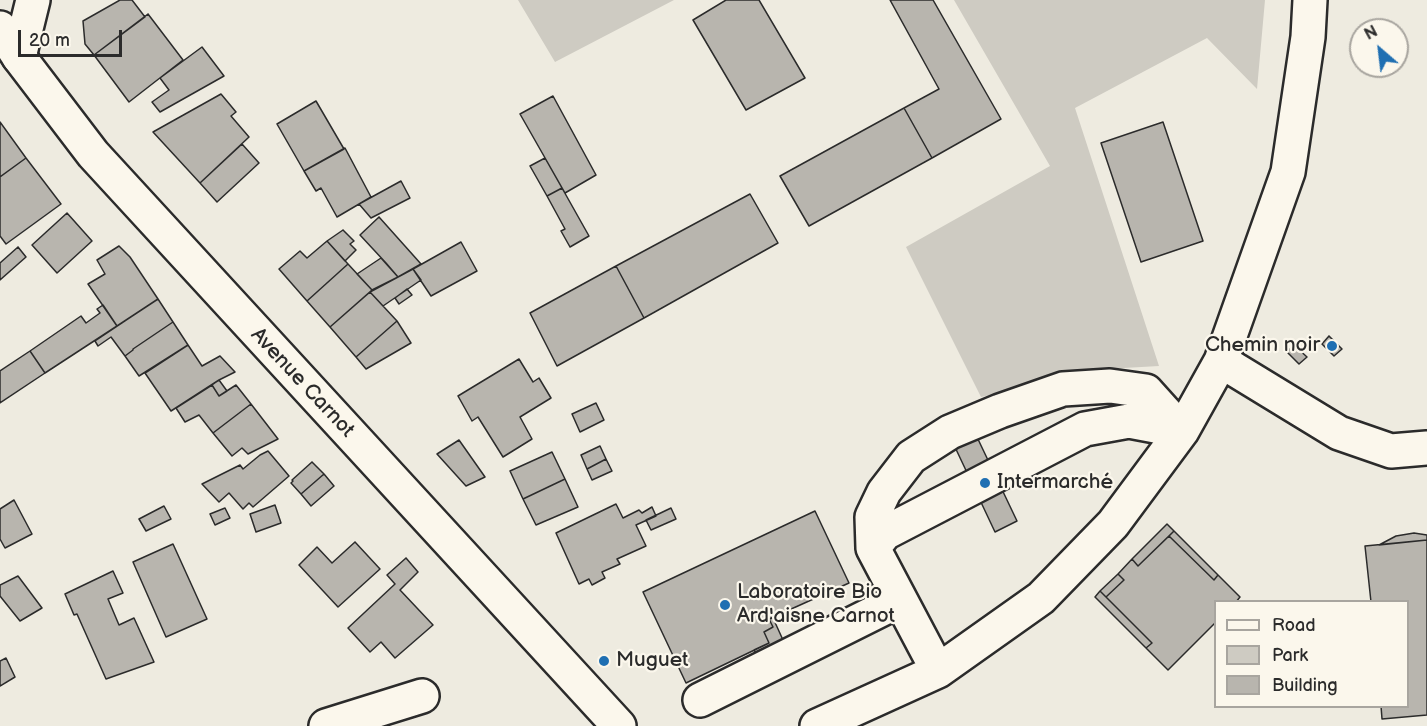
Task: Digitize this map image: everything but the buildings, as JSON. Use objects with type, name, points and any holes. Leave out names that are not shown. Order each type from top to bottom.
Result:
[{"type":"street","points":[[19,57],[33,0]]},
{"type":"street","points":[[817,726],[938,671],[1041,598],[1113,524],[1182,431],[1221,361],[1288,172],[1308,37],[1310,0]]},
{"type":"street","name":"Avenue Carnot","points":[[0,28],[19,57],[93,154],[619,726]]},
{"type":"street","points":[[1221,361],[1339,433],[1391,451],[1427,448]]},
{"type":"street","points":[[938,671],[873,548],[872,517],[884,492],[911,457],[950,432],[1000,411],[1063,389],[1110,386],[1146,391],[1182,431]]},
{"type":"street","points":[[873,548],[885,533],[1085,429],[1129,421],[1182,431]]},
{"type":"street","points":[[700,700],[900,600]]},
{"type":"street","points":[[326,726],[422,696]]},
{"type":"green space","points":[[518,0],[674,0],[555,62]]},
{"type":"green space","points":[[954,0],[1265,0],[1257,89],[1207,38],[1075,108],[1159,366],[1106,369],[981,397],[906,247],[1050,166]]},
{"type":"place","name":"Chemin noir","points":[[1332,346]]},
{"type":"place","name":"Intermarché","points":[[985,483]]},
{"type":"place","name":"Laboratoire Bio Ard'aisne Carnot","points":[[725,605]]},
{"type":"place","name":"Muguet","points":[[604,661]]}]
